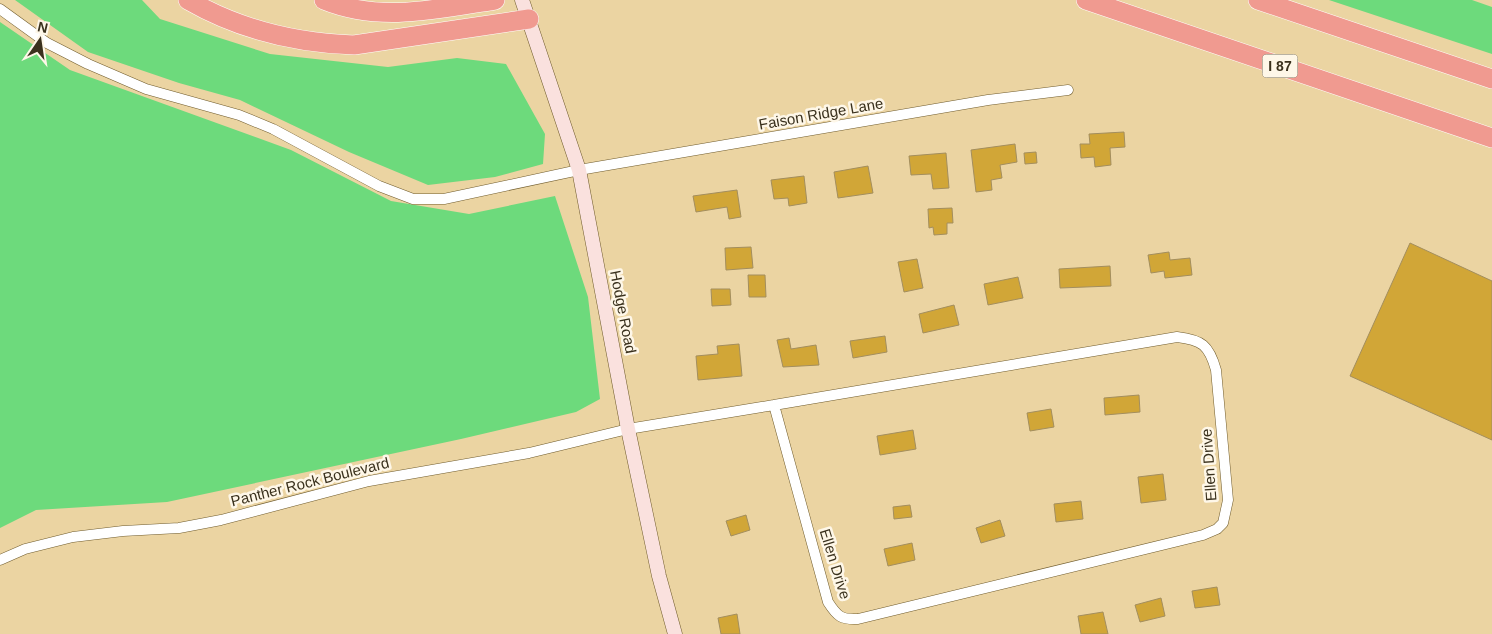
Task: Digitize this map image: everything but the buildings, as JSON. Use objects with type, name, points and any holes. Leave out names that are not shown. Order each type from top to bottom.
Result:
[{"type":"highway","points":[[188,0],[233,22],[260,32],[298,41],[328,44],[354,45],[529,18]]},
{"type":"highway","points":[[324,0],[342,8],[365,12],[391,13],[414,12],[495,0]]},
{"type":"highway","name":"I 87","points":[[1086,0],[1486,137]]},
{"type":"highway","points":[[1258,0],[1492,80]]},
{"type":"main road","name":"Hodge Road","points":[[522,0],[579,170],[628,429],[659,576],[675,634]]},
{"type":"street","name":"Faison Ridge Lane","points":[[0,9],[47,43],[88,64],[146,89],[239,115],[273,129],[379,186],[412,199],[444,199],[579,170],[988,100],[1068,90]]},
{"type":"street","name":"Ellen Drive","points":[[628,429],[1177,337],[1192,339],[1206,346],[1216,370],[1228,500],[1226,515],[1223,523],[1216,529],[1203,535],[858,619],[846,619],[834,612],[828,602],[774,405]]},
{"type":"street","name":"Panther Rock Boulevard","points":[[0,560],[24,549],[73,537],[123,531],[179,528],[221,520],[369,481],[529,453],[628,429]]},
{"type":"green space","points":[[15,0],[142,0],[160,19],[270,54],[388,67],[457,58],[506,64],[545,134],[543,164],[495,177],[428,185],[349,152],[240,100],[179,83],[88,52]]},
{"type":"green space","points":[[1329,0],[1472,0],[1492,7],[1492,54]]},
{"type":"green space","points":[[0,22],[70,70],[291,150],[391,201],[469,214],[555,196],[588,297],[600,399],[576,412],[461,439],[167,502],[36,510],[0,528]]}]
